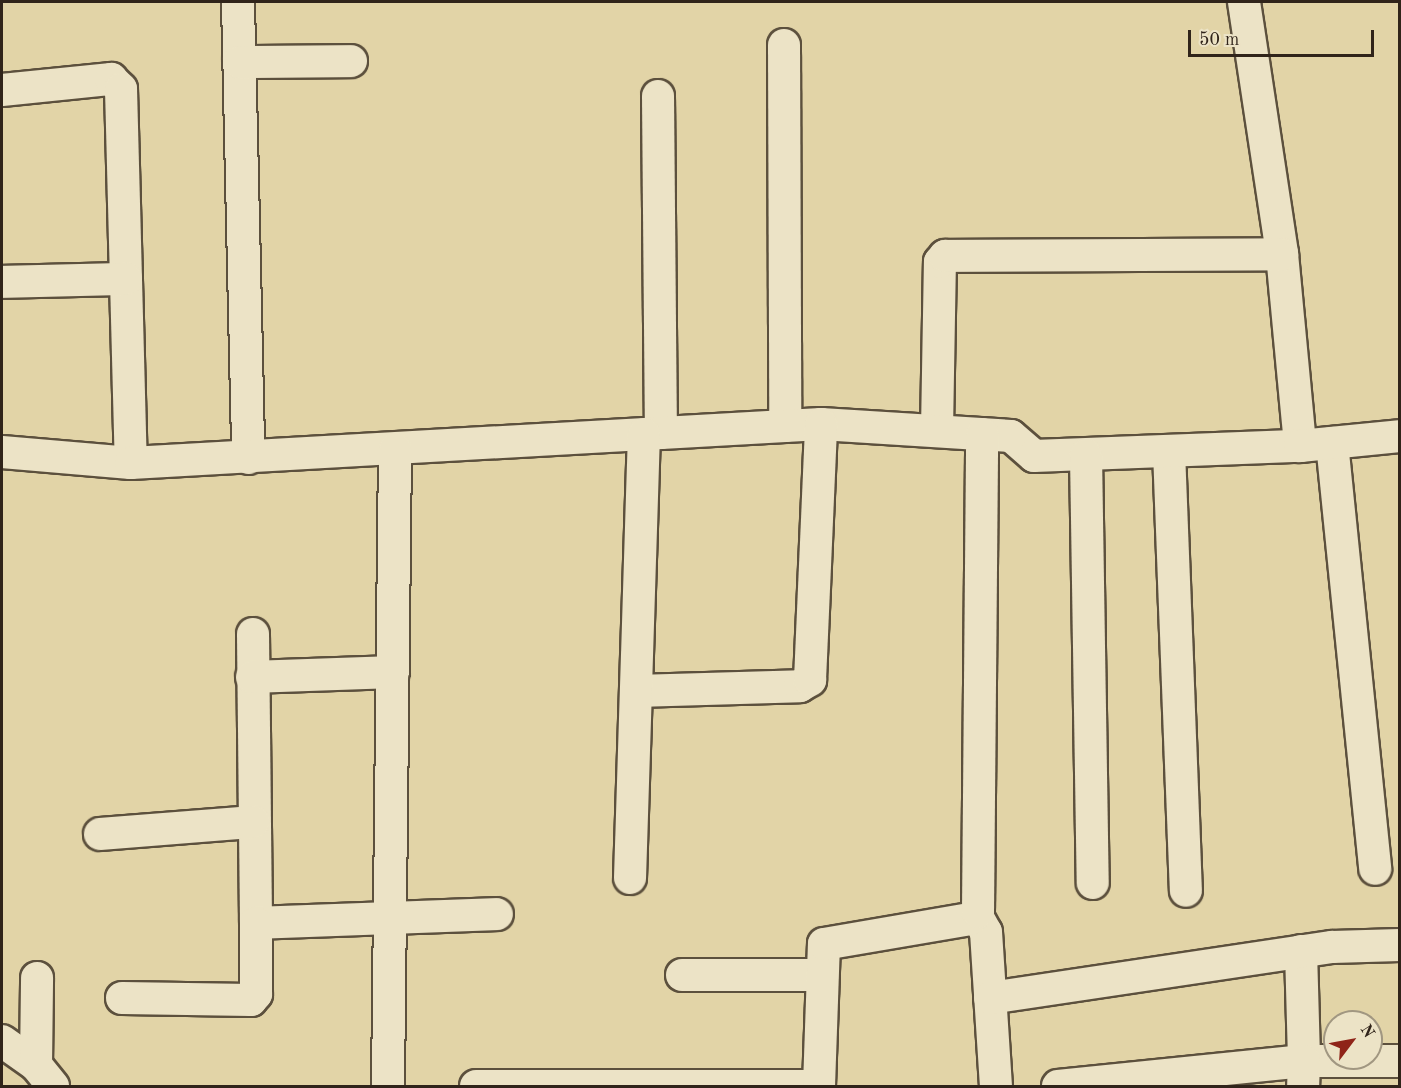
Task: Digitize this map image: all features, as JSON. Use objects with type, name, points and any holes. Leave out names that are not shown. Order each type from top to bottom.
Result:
[{"type":"street","points":[[238,2],[248,458]]},
{"type":"street","points":[[1244,2],[1282,254],[1300,446]]},
{"type":"street","points":[[784,45],[786,426]]},
{"type":"street","points":[[239,62],[351,61]]},
{"type":"street","points":[[2,90],[111,79],[119,85],[131,463]]},
{"type":"street","points":[[630,878],[636,691],[653,434],[658,96]]},
{"type":"street","points":[[937,430],[940,262],[945,256],[1282,254]]},
{"type":"street","points":[[2,282],[126,279]]},
{"type":"street","points":[[636,691],[800,686],[810,680],[821,424]]},
{"type":"street","points":[[2,452],[131,463],[821,424],[1011,436],[1034,456],[1300,446],[1400,436]]},
{"type":"street","points":[[982,434],[977,916],[986,932],[996,1086]]},
{"type":"street","points":[[1332,443],[1375,869]]},
{"type":"street","points":[[388,1086],[395,449]]},
{"type":"street","points":[[1169,451],[1186,891]]},
{"type":"street","points":[[1086,455],[1093,883]]},
{"type":"street","points":[[122,998],[251,1000],[256,994],[253,634]]},
{"type":"street","points":[[252,677],[393,672]]},
{"type":"street","points":[[100,834],[254,822]]},
{"type":"street","points":[[256,923],[390,916],[497,914]]},
{"type":"street","points":[[476,1086],[819,1086],[821,949],[830,940],[977,916]]},
{"type":"street","points":[[990,998],[1300,951],[1400,945]]},
{"type":"street","points":[[1300,951],[1304,1074]]},
{"type":"street","points":[[682,975],[821,975]]},
{"type":"street","points":[[37,978],[44,1076]]},
{"type":"street","points":[[2,1041],[44,1076]]},
{"type":"street","points":[[1058,1086],[1304,1074],[1400,1061]]}]
